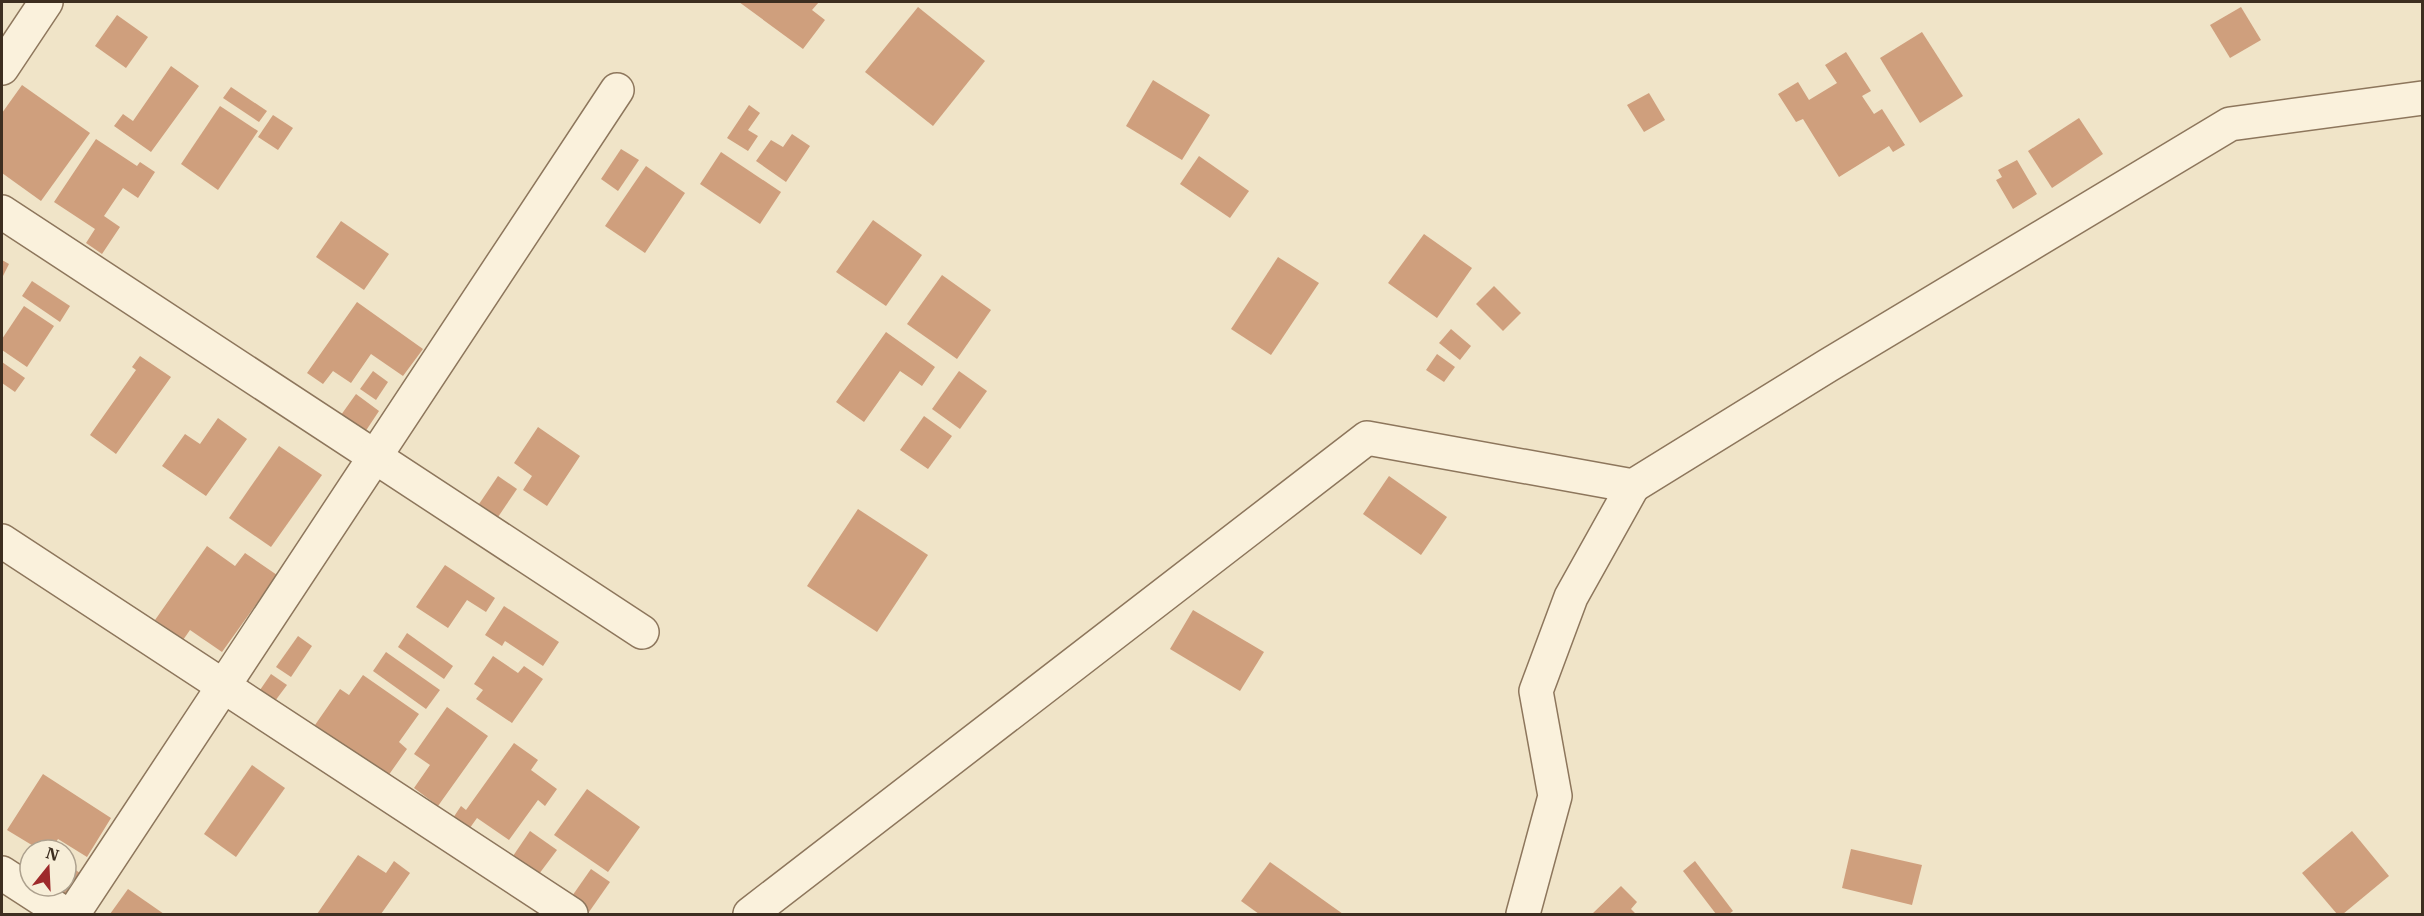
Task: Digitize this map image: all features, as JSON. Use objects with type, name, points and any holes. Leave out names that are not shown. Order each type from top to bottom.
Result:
[{"type":"street","points":[[2,68],[46,2]]},
{"type":"street","points":[[73,915],[617,90]]},
{"type":"street","points":[[1523,915],[1555,796],[1536,691],[1571,597],[1633,486],[1827,366],[2230,124],[2422,98]]},
{"type":"street","points":[[2,212],[642,632]]},
{"type":"street","points":[[750,915],[1367,438],[1633,486]]},
{"type":"street","points":[[2,541],[571,915]]},
{"type":"street","points":[[2,873],[65,915]]},
{"type":"building","points":[[739,2],[819,2],[812,10],[825,20],[803,49]]},
{"type":"building","points":[[918,7],[985,61],[933,126],[865,72]]},
{"type":"building","points":[[2241,7],[2261,40],[2230,58],[2210,25]]},
{"type":"building","points":[[117,15],[148,37],[126,68],[95,46]]},
{"type":"building","points":[[1922,32],[1963,96],[1920,123],[1880,58]]},
{"type":"building","points":[[1846,52],[1871,91],[1862,96],[1874,114],[1882,109],[1905,145],[1893,152],[1889,146],[1839,177],[1803,119],[1796,122],[1778,94],[1798,82],[1809,100],[1837,83],[1825,65]]},
{"type":"building","points":[[171,66],[199,86],[151,152],[114,126],[123,114],[133,121]]},
{"type":"building","points":[[1153,80],[1210,115],[1182,160],[1126,126]]},
{"type":"building","points":[[22,85],[90,133],[41,201],[2,173],[2,113]]},
{"type":"building","points":[[231,87],[267,111],[259,122],[223,98]]},
{"type":"building","points":[[1649,93],[1665,120],[1644,132],[1627,105]]},
{"type":"building","points":[[749,105],[760,113],[748,130],[758,136],[748,151],[727,138]]},
{"type":"building","points":[[220,106],[258,131],[218,190],[181,164]]},
{"type":"building","points":[[273,115],[293,128],[278,150],[258,137]]},
{"type":"building","points":[[2079,118],[2103,154],[2052,188],[2028,151]]},
{"type":"building","points":[[792,134],[810,146],[786,182],[756,161],[771,140],[783,147]]},
{"type":"building","points":[[96,139],[137,166],[140,162],[155,172],[138,198],[123,188],[104,216],[120,227],[102,254],[86,243],[95,229],[54,202]]},
{"type":"building","points":[[621,149],[639,160],[618,191],[601,179]]},
{"type":"building","points":[[721,152],[781,192],[760,224],[700,184]]},
{"type":"building","points":[[1199,156],[1249,191],[1230,218],[1180,184]]},
{"type":"building","points":[[2017,160],[2037,194],[2013,209],[1996,180],[2002,177],[1998,170]]},
{"type":"building","points":[[646,166],[685,193],[645,253],[605,226]]},
{"type":"building","points":[[873,220],[922,255],[886,306],[836,272]]},
{"type":"building","points":[[341,221],[389,254],[364,290],[316,257]]},
{"type":"building","points":[[1424,234],[1472,268],[1437,318],[1388,283]]},
{"type":"building","points":[[1278,257],[1319,283],[1271,355],[1231,329]]},
{"type":"building","points":[[2,260],[9,264],[2,278]]},
{"type":"building","points":[[942,275],[991,310],[957,359],[907,324]]},
{"type":"building","points":[[32,281],[70,306],[60,322],[22,296]]},
{"type":"building","points":[[1494,286],[1521,313],[1503,331],[1476,304]]},
{"type":"building","points":[[357,302],[423,349],[403,376],[371,354],[351,383],[333,371],[323,384],[307,373]]},
{"type":"building","points":[[24,306],[54,326],[27,367],[2,350],[2,339]]},
{"type":"building","points":[[1451,329],[1471,346],[1460,360],[1439,343]]},
{"type":"building","points":[[886,332],[935,367],[922,386],[900,371],[864,422],[836,402]]},
{"type":"building","points":[[1437,354],[1455,367],[1444,382],[1426,370]]},
{"type":"building","points":[[140,356],[171,377],[116,454],[90,435],[136,370],[132,367]]},
{"type":"building","points":[[2,362],[25,378],[15,392],[2,383]]},
{"type":"building","points":[[373,371],[388,382],[376,400],[360,389]]},
{"type":"building","points":[[959,371],[987,391],[960,429],[932,409]]},
{"type":"building","points":[[356,394],[379,411],[365,432],[341,415]]},
{"type":"building","points":[[924,416],[952,436],[928,469],[900,450]]},
{"type":"building","points":[[218,418],[247,439],[206,496],[162,466],[185,434],[200,444]]},
{"type":"building","points":[[538,427],[580,456],[547,506],[523,490],[532,476],[514,463]]},
{"type":"building","points":[[279,446],[322,475],[271,547],[229,518]]},
{"type":"building","points":[[498,476],[517,489],[496,520],[477,507]]},
{"type":"building","points":[[1389,476],[1447,517],[1421,555],[1363,514]]},
{"type":"building","points":[[858,509],[928,555],[877,632],[807,586]]},
{"type":"building","points":[[207,546],[235,566],[245,553],[277,575],[222,652],[190,630],[183,640],[155,620]]},
{"type":"building","points":[[445,565],[495,598],[486,612],[467,600],[448,628],[416,607]]},
{"type":"building","points":[[504,606],[559,642],[543,666],[505,641],[502,646],[485,635]]},
{"type":"building","points":[[1193,610],[1264,652],[1240,691],[1170,649]]},
{"type":"building","points":[[407,633],[453,666],[444,679],[398,647]]},
{"type":"building","points":[[298,636],[312,646],[291,677],[276,667]]},
{"type":"building","points":[[386,652],[440,690],[426,709],[373,671]]},
{"type":"building","points":[[493,656],[518,673],[524,666],[543,679],[512,723],[476,699],[483,690],[474,684]]},
{"type":"building","points":[[271,674],[287,685],[275,701],[260,690]]},
{"type":"building","points":[[363,675],[419,714],[399,742],[407,749],[388,776],[315,725],[340,689],[349,695]]},
{"type":"building","points":[[447,707],[488,736],[438,806],[414,788],[430,765],[414,754]]},
{"type":"building","points":[[514,743],[538,760],[531,770],[557,789],[545,806],[538,800],[509,840],[477,818],[467,832],[451,821],[461,806],[466,810]]},
{"type":"building","points":[[252,765],[285,788],[236,857],[204,834]]},
{"type":"building","points":[[43,774],[111,818],[87,857],[78,851],[78,838],[20,838],[7,830]]},
{"type":"building","points":[[587,789],[640,827],[608,872],[554,835]]},
{"type":"building","points":[[530,831],[557,850],[539,874],[513,856]]},
{"type":"building","points":[[2352,831],[2389,876],[2343,914],[2337,914],[2302,873]]},
{"type":"building","points":[[1851,849],[1922,865],[1912,905],[1842,888]]},
{"type":"building","points":[[358,855],[386,873],[394,861],[410,873],[381,914],[317,914]]},
{"type":"building","points":[[1695,861],[1733,911],[1729,914],[1716,914],[1683,871]]},
{"type":"building","points":[[1270,862],[1343,914],[1259,914],[1241,901]]},
{"type":"building","points":[[591,869],[610,882],[589,912],[570,899]]},
{"type":"building","points":[[78,872],[84,876],[78,884]]},
{"type":"building","points":[[1621,886],[1637,902],[1631,909],[1636,914],[1592,914]]},
{"type":"building","points":[[128,889],[164,914],[110,914]]}]
